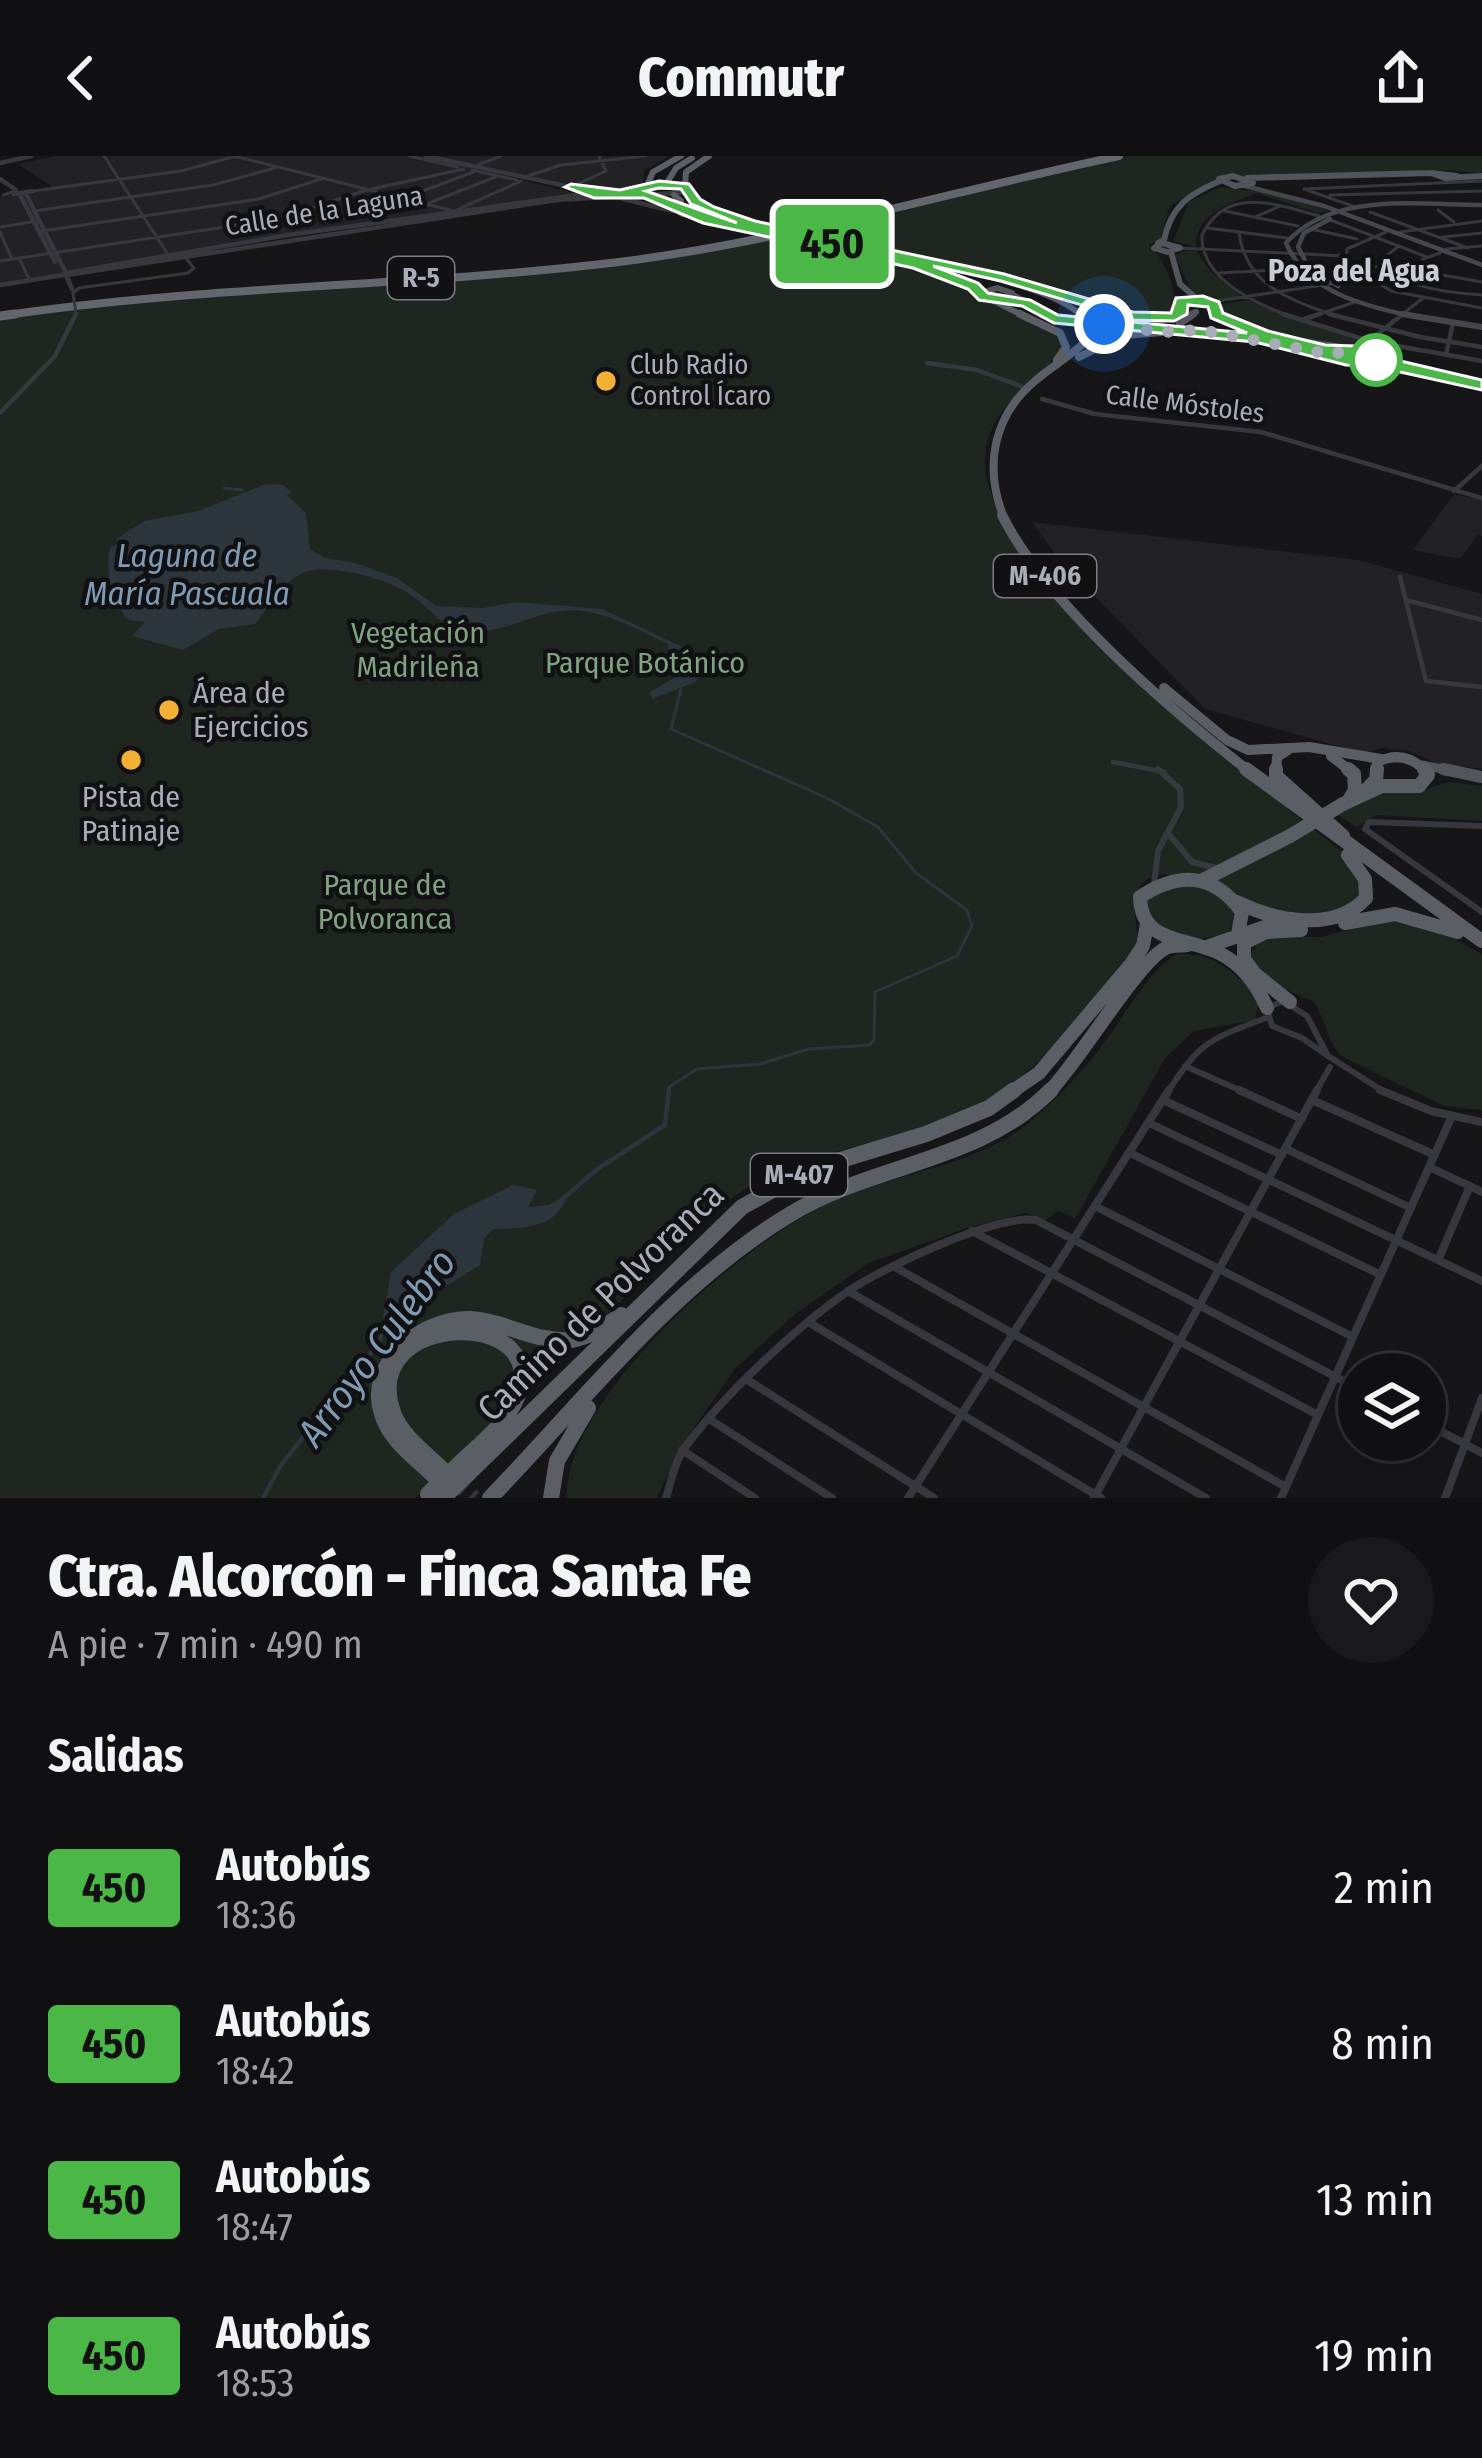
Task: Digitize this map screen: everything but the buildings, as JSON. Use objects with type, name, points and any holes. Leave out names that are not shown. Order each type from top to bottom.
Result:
[{"type":"highway","points":[[648,193],[653,172],[681,156]]},
{"type":"highway","name":"M-406","points":[[695,156],[671,167],[670,191],[748,226]]},
{"type":"highway","points":[[687,190],[686,172],[709,156]]},
{"type":"highway","name":"R-5","points":[[0,314],[155,290],[488,271],[656,252],[1097,156]]},
{"type":"highway","name":"R-5","points":[[0,314],[237,289],[490,275],[664,256],[1119,156]]},
{"type":"highway","name":"M-406","points":[[687,190],[710,210],[748,226],[1033,288],[1080,311],[1090,327],[1088,340],[1027,388],[1005,415]]},
{"type":"highway","name":"M-406","points":[[648,193],[683,214],[1029,285],[1075,302],[1093,319],[1096,335],[1089,347],[1030,392],[1003,434],[997,454],[1001,496],[1031,550],[1155,681],[1344,837],[1482,939]]},
{"type":"highway","points":[[844,247],[928,268],[980,293]]},
{"type":"highway","points":[[877,251],[1004,278],[1155,322]]},
{"type":"highway","points":[[626,255],[656,252]]},
{"type":"highway","points":[[332,279],[360,276]]},
{"type":"highway","points":[[237,289],[269,288]]},
{"type":"highway","name":"M-406","points":[[992,300],[1048,325],[1065,340],[1064,354],[1023,387],[1005,415],[991,454],[993,496],[1012,535],[1112,649],[1353,860],[1365,878],[1366,890],[1352,911],[1321,922],[1275,920],[1232,898]]},
{"type":"highway","name":"M-406","points":[[1062,367],[1113,338],[1162,332]]},
{"type":"highway","name":"M-406","points":[[1155,681],[1240,747],[1256,751],[1302,747],[1378,767]]},
{"type":"highway","points":[[1302,747],[1337,759],[1354,774],[1355,790],[1346,802]]},
{"type":"highway","name":"M-406","points":[[1302,747],[1276,757],[1276,776],[1344,837]]},
{"type":"highway","points":[[1201,881],[1363,793],[1419,786],[1428,779],[1422,765],[1401,757],[1378,767],[1363,793]]},
{"type":"highway","points":[[1378,767],[1402,786]]},
{"type":"highway","name":"M-406","points":[[1269,788],[1482,939]]},
{"type":"highway","points":[[1240,863],[1227,878],[1242,912],[1236,954],[1291,1002]]},
{"type":"highway","points":[[1154,884],[1180,878],[1201,881],[1232,898]]},
{"type":"highway","name":"M-407","points":[[1147,924],[1139,906],[1154,884]]},
{"type":"highway","points":[[1255,974],[1242,951],[1254,937],[1395,914],[1436,922],[1482,939]]},
{"type":"highway","points":[[1147,924],[1232,962],[1260,992],[1267,1013]]},
{"type":"highway","name":"Camino de Polvoranca","points":[[443,1482],[742,1207],[811,1169],[926,1134],[989,1108],[1012,1093],[1065,1044],[1131,964],[1143,946],[1147,924]]},
{"type":"highway","points":[[1236,935],[1271,924],[1324,927]]},
{"type":"highway","name":"M-407","points":[[1195,946],[1236,935]]},
{"type":"highway","name":"Camino de Polvoranca","points":[[491,1497],[739,1249],[788,1216],[857,1183],[993,1135],[1016,1121],[1058,1082],[1148,961],[1167,947],[1195,946]]},
{"type":"highway","name":"M-407","points":[[443,1482],[392,1434],[379,1408],[383,1374],[408,1340],[435,1325],[464,1319],[546,1339],[590,1335],[625,1312],[718,1220],[742,1207]]},
{"type":"highway","points":[[469,1328],[503,1343],[515,1358],[519,1378],[514,1403],[443,1482],[394,1416],[390,1386],[400,1361],[418,1342],[469,1328]]},
{"type":"highway","name":"M-407","points":[[550,1498],[557,1462],[575,1423],[620,1364]]},
{"type":"main road","points":[[1363,359],[1356,351],[1335,353],[1249,330],[1180,284],[1171,229],[1185,200],[1223,183],[1228,176],[1482,264]]},
{"type":"main road","points":[[1250,182],[1482,177]]},
{"type":"main road","points":[[1159,247],[1168,217],[1180,199],[1223,183]]},
{"type":"main road","points":[[1482,206],[1319,216],[1298,226],[1287,238],[1287,253],[1322,286],[1358,301],[1482,325]]},
{"type":"main road","points":[[1436,208],[1360,208],[1345,213],[1310,229],[1300,241],[1299,254],[1309,268],[1333,284],[1405,312],[1482,325]]},
{"type":"main road","points":[[1159,247],[1174,248]]},
{"type":"main road","points":[[1159,247],[1183,304],[1301,346]]},
{"type":"main road","points":[[980,293],[997,288],[1054,319],[1128,325],[1174,317],[1183,304],[1199,299]]},
{"type":"main road","points":[[980,293],[992,300],[1009,297]]},
{"type":"main road","points":[[1155,322],[1162,332],[1180,327],[1215,304]]},
{"type":"main road","points":[[1155,322],[1301,346],[1482,384]]},
{"type":"main road","points":[[1422,765],[1482,779]]},
{"type":"main road","points":[[1428,779],[1482,779]]},
{"type":"street","points":[[0,162],[30,156]]},
{"type":"street","points":[[73,291],[188,273],[194,268],[175,256],[104,156]]},
{"type":"street","points":[[2,195],[235,156],[444,212],[561,165],[647,157]]},
{"type":"street","points":[[409,156],[523,179]]},
{"type":"street","points":[[426,156],[617,195]]},
{"type":"street","points":[[404,198],[501,156]]},
{"type":"street","points":[[554,198],[605,172],[599,156]]},
{"type":"street","points":[[0,261],[277,219],[367,190],[470,167]]},
{"type":"street","points":[[34,211],[213,185],[275,168]]},
{"type":"street","points":[[427,204],[498,176]]},
{"type":"street","points":[[0,177],[22,192],[38,221]]},
{"type":"street","points":[[1360,208],[1304,187],[1446,177],[1482,206]]},
{"type":"street","points":[[43,231],[259,199],[321,179]]},
{"type":"street","points":[[1405,182],[1455,223]]},
{"type":"street","points":[[1360,183],[1389,207]]},
{"type":"street","points":[[574,188],[588,194],[617,195]]},
{"type":"street","points":[[648,193],[687,190]]},
{"type":"street","points":[[568,198],[687,190]]},
{"type":"street","points":[[1323,196],[1482,191]]},
{"type":"street","points":[[0,412],[31,386],[62,345],[76,313],[73,291],[22,192]]},
{"type":"street","name":"Calle de la Laguna","points":[[0,284],[444,212],[588,194]]},
{"type":"street","points":[[568,198],[614,197],[683,214]]},
{"type":"street","name":"Calle de la Laguna","points":[[444,212],[568,198]]},
{"type":"street","points":[[1319,216],[1258,198],[1224,210],[1205,228],[1202,249],[1216,273],[1249,297],[1300,320],[1367,341],[1482,362]]},
{"type":"street","points":[[1255,217],[1283,205]]},
{"type":"street","points":[[1224,210],[1298,226]]},
{"type":"street","points":[[1370,212],[1468,248]]},
{"type":"street","points":[[1328,219],[1426,256]]},
{"type":"street","points":[[29,279],[0,229],[38,221]]},
{"type":"street","points":[[1310,229],[1360,239],[1412,227],[1482,221]]},
{"type":"street","points":[[1468,222],[1482,232]]},
{"type":"street","points":[[1205,228],[1287,238]]},
{"type":"street","points":[[1239,232],[1237,250],[1250,271],[1280,292],[1382,330],[1482,347]]},
{"type":"street","points":[[1439,237],[1482,232]]},
{"type":"street","points":[[1345,256],[1360,239]]},
{"type":"street","points":[[1386,267],[1384,254],[1399,246]]},
{"type":"street","points":[[1426,270],[1419,262],[1426,256],[1482,246]]},
{"type":"street","points":[[1174,248],[1345,256]]},
{"type":"street","name":"Calle de la Laguna","points":[[0,284],[175,256]]},
{"type":"street","points":[[1345,256],[1350,267],[1391,289],[1482,308]]},
{"type":"street","points":[[1350,267],[1386,267],[1413,281],[1482,295]]},
{"type":"street","points":[[1216,273],[1299,269]]},
{"type":"street","points":[[1395,274],[1426,270],[1482,282]]},
{"type":"street","points":[[1215,304],[1366,278]]},
{"type":"street","points":[[1391,289],[1413,281]]},
{"type":"street","points":[[1458,305],[1461,292]]},
{"type":"street","points":[[1356,351],[1423,298]]},
{"type":"street","points":[[1300,320],[1358,301]]},
{"type":"street","points":[[1445,357],[1453,323]]},
{"type":"street","points":[[927,363],[977,370],[1023,387]]},
{"type":"street","name":"Calle Móstoles","points":[[1042,399],[1072,411],[1109,417],[1198,422],[1263,432],[1482,499]]},
{"type":"street","points":[[1458,492],[1482,466]]},
{"type":"street","points":[[1400,577],[1426,681],[1482,687]]},
{"type":"street","points":[[1406,600],[1482,620]]},
{"type":"street","points":[[1113,762],[1163,770],[1174,778],[1183,803],[1155,861],[1154,884]]},
{"type":"street","points":[[1482,826],[1377,822],[1366,826],[1368,834],[1478,904],[1482,912]]},
{"type":"street","points":[[1168,833],[1186,858],[1199,866],[1240,863]]},
{"type":"street","points":[[1155,861],[1163,873],[1180,878]]},
{"type":"street","points":[[908,1498],[1185,1066],[1210,1039],[1245,1028],[1291,1002],[1308,1012],[1329,1063]]},
{"type":"street","points":[[1267,1013],[1277,1029]]},
{"type":"street","points":[[1294,1034],[1311,1026]]},
{"type":"street","points":[[1245,1028],[1294,1034],[1329,1063],[1383,1092],[1451,1118],[1482,1122]]},
{"type":"street","points":[[810,1323],[1097,1497],[1329,1063]]},
{"type":"street","points":[[1185,1066],[1302,1119]]},
{"type":"street","points":[[1163,1100],[1411,1208]]},
{"type":"street","points":[[1312,1100],[1435,1155]]},
{"type":"street","points":[[893,1266],[1283,1492],[1451,1118]]},
{"type":"street","points":[[1149,1123],[1482,1281]]},
{"type":"street","points":[[1129,1153],[1381,1275]]},
{"type":"street","points":[[1430,1167],[1482,1192]]},
{"type":"street","points":[[1438,1260],[1470,1186]]},
{"type":"street","points":[[1095,1206],[1353,1337]]},
{"type":"street","points":[[666,1498],[682,1450],[746,1379],[848,1291],[972,1232],[1029,1218],[1338,1378]]},
{"type":"street","points":[[972,1232],[1318,1415]]},
{"type":"street","points":[[848,1291],[1206,1498]]},
{"type":"street","points":[[746,1379],[934,1498]]},
{"type":"street","points":[[1445,1498],[1482,1398]]},
{"type":"street","points":[[710,1419],[832,1498]]},
{"type":"street","points":[[1446,1434],[1482,1453]]},
{"type":"street","points":[[682,1450],[755,1498]]},
{"type":"shaded area","points":[[56,156],[423,156],[575,193],[300,232],[0,284],[0,196],[54,188],[18,164]]},
{"type":"shaded area","points":[[434,156],[669,156],[644,171],[643,182],[613,193]]},
{"type":"shaded area","points":[[1454,494],[1482,500],[1482,536],[1477,535],[1460,559],[1413,550]]},
{"type":"shaded area","points":[[1032,522],[1358,560],[1482,594],[1482,769],[1438,764],[1410,751],[1384,748],[1363,753],[1205,709],[1058,558]]},
{"type":"green space","points":[[1126,156],[1482,156],[1482,173],[1440,170],[1256,178],[1225,174],[1170,206],[1160,240],[1149,245],[1165,266],[1176,303],[1177,311],[1160,316],[795,230]]},
{"type":"green space","points":[[1220,187],[1278,194],[1330,211],[1318,213],[1256,193],[1208,217],[1196,247],[1173,241],[1189,202]]},
{"type":"green space","name":"Parque de Polvoranca","points":[[774,235],[924,268],[1042,323],[1062,339],[1064,348],[995,422],[985,456],[994,500],[1025,553],[1071,610],[1189,725],[1340,850],[1358,872],[1361,894],[1332,912],[1300,915],[1176,876],[1153,877],[1135,897],[1136,945],[1072,1025],[1025,1073],[998,1094],[937,1125],[793,1165],[730,1199],[415,1498],[0,1498],[0,319],[85,305],[604,267]]},
{"type":"green space","points":[[1197,251],[1210,271],[1241,296],[1213,300],[1193,295],[1175,255]]},
{"type":"green space","points":[[1248,300],[1359,341],[1352,347],[1290,340],[1218,312],[1221,304]]},
{"type":"green space","points":[[1449,782],[1482,786],[1482,821],[1376,815],[1357,827],[1337,815],[1381,791],[1417,792]]},
{"type":"green space","points":[[1184,882],[1228,902],[1236,917],[1228,934],[1189,941],[1151,922],[1145,903],[1149,894]]},
{"type":"green space","points":[[1387,920],[1435,928],[1482,954],[1482,1110],[1444,1106],[1341,1056],[1314,1002],[1270,979],[1250,955],[1258,942],[1277,937],[1321,937]]},
{"type":"green space","points":[[1176,954],[1202,956],[1232,973],[1260,998],[1255,1020],[1194,1031],[1165,1058],[1075,1219],[1059,1210],[1046,1220],[1025,1213],[869,1263],[795,1314],[735,1369],[680,1448],[657,1498],[567,1498],[574,1458],[595,1415],[627,1370],[709,1286],[753,1250],[831,1202],[958,1160],[1026,1125],[1084,1068],[1140,990]]},
{"type":"water","name":"Laguna de María Pascuala","points":[[266,484],[283,485],[292,492],[287,495],[306,513],[310,549],[325,558],[397,578],[436,606],[483,608],[517,602],[602,609],[695,653],[704,673],[695,682],[652,699],[650,692],[674,678],[668,666],[668,644],[622,622],[572,610],[471,631],[449,625],[390,584],[325,570],[296,577],[255,624],[219,629],[183,650],[132,636],[145,622],[128,620],[113,595],[109,558],[110,548],[119,543],[116,539],[144,521],[198,511]]},
{"type":"water","points":[[513,1185],[537,1190],[528,1207],[549,1205],[567,1194],[563,1206],[548,1220],[493,1229],[484,1239],[480,1265],[390,1321],[383,1318],[391,1272],[454,1214]]},
{"type":"waterway","points":[[224,488],[242,490]]},
{"type":"waterway","points":[[668,1093],[669,1087],[697,1069],[760,1064],[809,1049],[869,1045],[874,1040],[875,992],[957,956],[972,926],[967,910],[916,873],[878,827],[827,798],[671,729],[681,689]]},
{"type":"waterway","points":[[565,1197],[596,1170],[665,1125],[669,1090]]},
{"type":"waterway","name":"Arroyo Culebro","points":[[263,1498],[281,1465],[379,1343],[386,1321]]},
{"type":"tunnel","points":[[453,1479],[474,1498]]},
{"type":"bus line","name":"450","points":[[1482,383],[1375,360],[1355,350],[1336,351],[1264,334],[1216,315],[1214,304],[1203,300],[1181,301],[1182,311],[1174,317],[1132,316],[1004,278],[752,224],[710,210],[695,201],[685,186],[659,184],[620,194],[571,187],[584,193],[646,195],[708,221],[916,265],[973,286],[984,297],[1025,303],[1054,319],[1255,338],[1346,361],[1373,362],[1482,385]]},
{"type":"place","name":"Club Radio Control Ícaro","points":[[606,381]]},
{"type":"place","name":"Área de Ejercicios","points":[[169,710]]},
{"type":"place","name":"Pista de Patinaje","points":[[131,760]]},
{"type":"district","name":"Poza del Agua","points":[[1354,271]]},
{"type":"route","points":[[1104,324],[1162,332],[1200,330],[1333,355],[1347,349],[1376,360]]},
{"type":"park label","name":"Vegetación Madrileña","points":[[418,650]]},
{"type":"park label","name":"Parque Botánico","points":[[645,663]]}]
